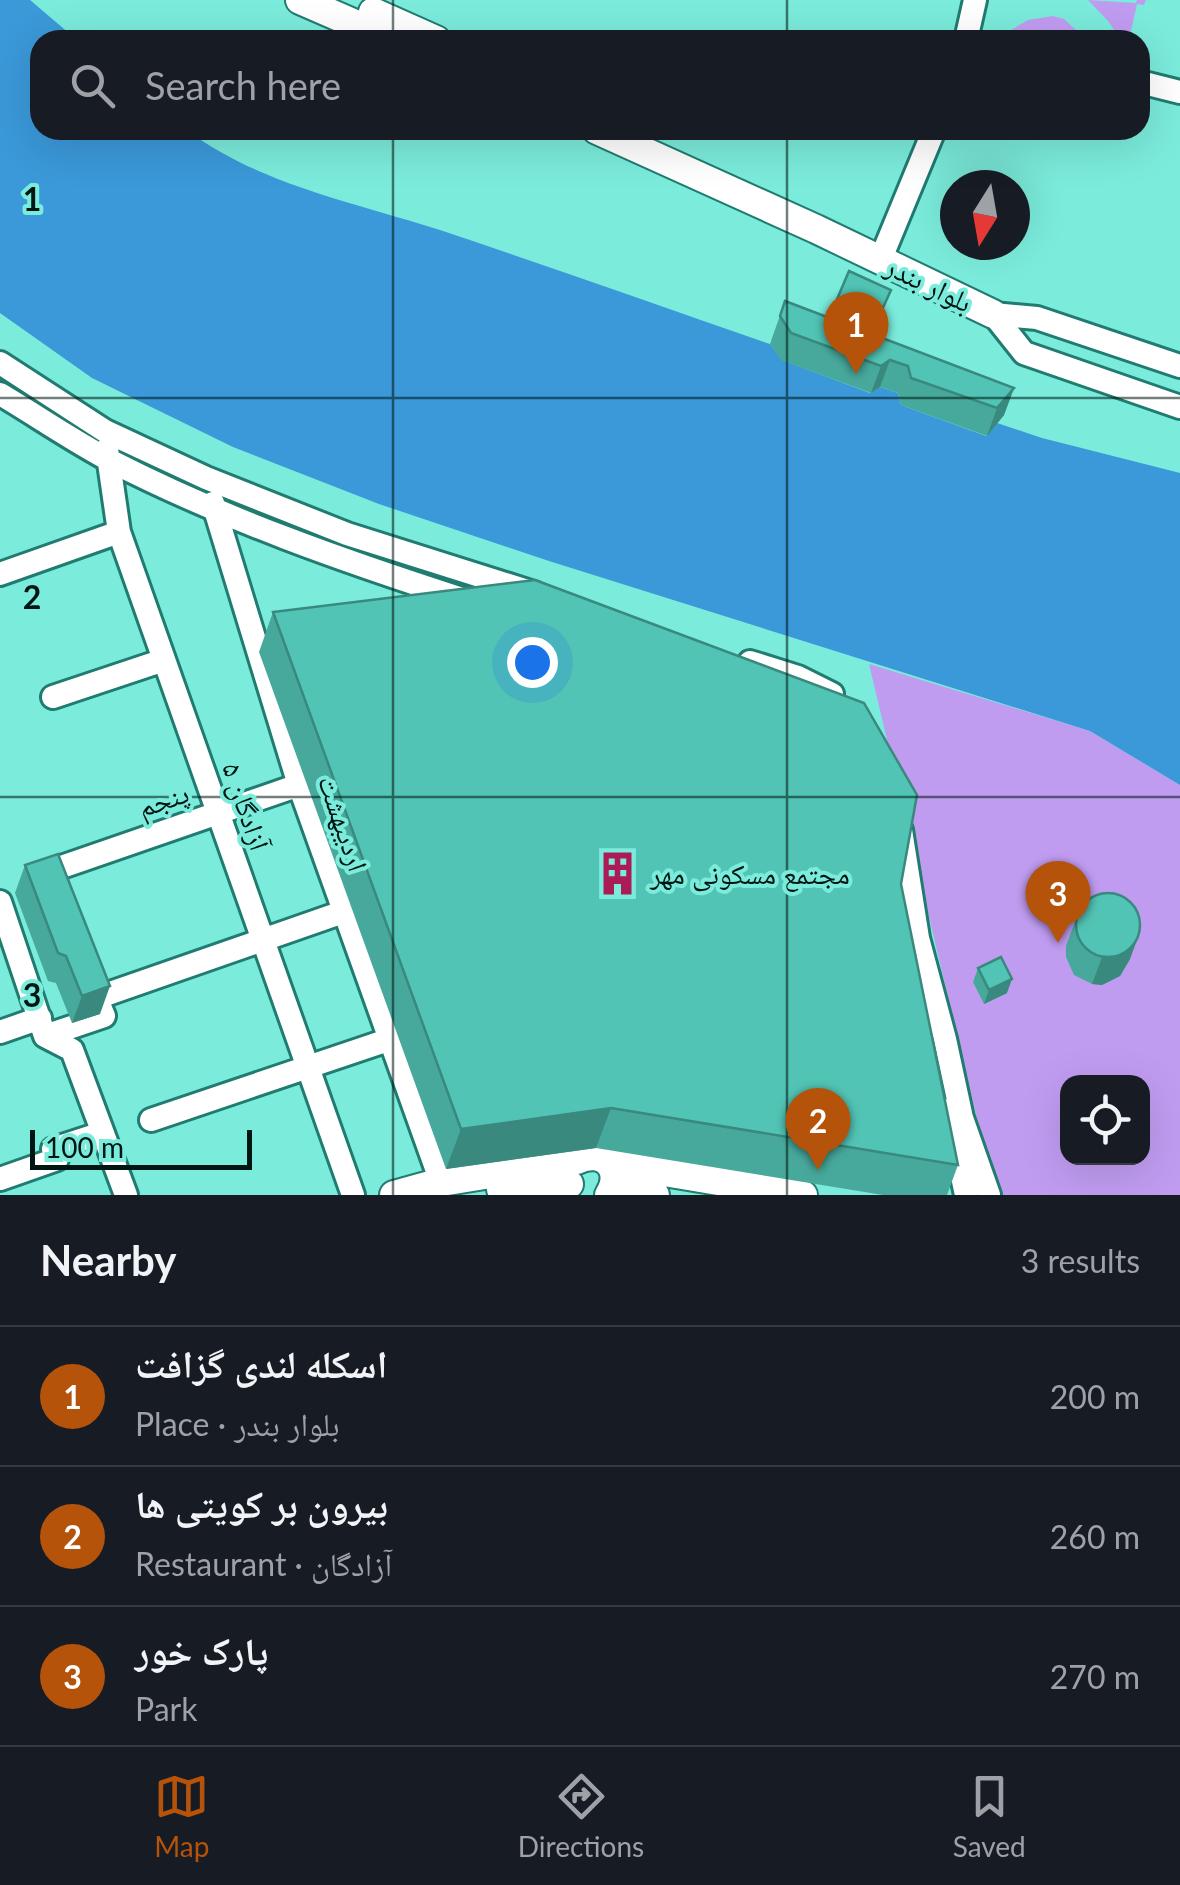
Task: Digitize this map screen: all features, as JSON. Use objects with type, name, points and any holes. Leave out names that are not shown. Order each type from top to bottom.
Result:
[{"type":"main road","points":[[300,0],[369,30]]},
{"type":"main road","points":[[348,0],[414,30]]},
{"type":"main road","name":"بلوار بندر","points":[[619,140],[993,314]]},
{"type":"main road","name":"بلوار بندر","points":[[644,140],[821,219],[993,314]]},
{"type":"main road","points":[[475,1195],[514,1186],[574,1180],[598,1155],[611,1183]]},
{"type":"main road","points":[[394,1195],[441,1182],[574,1180]]},
{"type":"main road","points":[[611,1183],[708,1181],[803,1195]]},
{"type":"main road","points":[[611,1183],[656,1195]]},
{"type":"street","points":[[968,30],[976,0]]},
{"type":"street","points":[[1150,84],[1180,92]]},
{"type":"street","points":[[884,251],[930,140]]},
{"type":"street","points":[[993,314],[1037,318],[1180,366]]},
{"type":"street","points":[[993,314],[1024,353],[1180,407]]},
{"type":"street","points":[[0,363],[105,431],[206,478],[347,534],[554,599]]},
{"type":"street","points":[[0,394],[108,460],[216,510],[340,560],[490,608]]},
{"type":"street","name":"آزادگان ۵","points":[[105,431],[119,532],[353,1195]]},
{"type":"street","name":"اردیبهشت","points":[[206,478],[299,784],[441,1182]]},
{"type":"street","points":[[0,574],[119,532]]},
{"type":"street","points":[[722,653],[798,677],[836,695],[847,706]]},
{"type":"street","points":[[54,696],[164,660]]},
{"type":"street","name":"پنجم","points":[[61,908],[47,872],[299,784]]},
{"type":"street","points":[[911,941],[888,809],[931,1044],[966,1195]]},
{"type":"street","points":[[0,902],[42,1027],[72,1050],[126,1195]]},
{"type":"street","points":[[96,998],[344,912]]},
{"type":"street","points":[[0,1032],[104,1016],[82,962]]},
{"type":"street","points":[[152,1120],[388,1040]]},
{"type":"street","points":[[931,1044],[972,1140],[988,1195]]},
{"type":"street","points":[[0,1179],[56,1159],[53,1149],[102,1133]]},
{"type":"street","points":[[700,1152],[708,1181]]},
{"type":"shaded area","points":[[1088,0],[1146,0],[1144,5],[1137,4],[1131,30],[1114,30]]},
{"type":"shaded area","points":[[1053,16],[1064,19],[1076,30],[1011,30],[1028,20]]},
{"type":"shaded area","points":[[869,664],[1090,731],[1180,785],[1180,1195],[995,1195]]},
{"type":"water","points":[[0,0],[30,0],[65,30],[30,30],[30,140],[202,140],[276,178],[770,344],[782,360],[870,393],[880,387],[898,393],[901,405],[986,436],[997,423],[1180,473],[1180,785],[1090,731],[549,561],[379,504],[233,447],[92,378],[0,313]]},
{"type":"building","points":[[849,271],[891,290],[871,334],[829,318]]},
{"type":"building","points":[[785,301],[1014,388],[997,408],[911,378],[908,366],[890,360],[881,366],[791,333],[780,316]]},
{"type":"building","name":"مجتمع مسکونی مهر","points":[[535,580],[864,703],[917,795],[901,884],[958,1165],[611,1108],[461,1129],[273,612]]},
{"type":"building","points":[[58,854],[110,986],[82,996],[66,956],[58,953],[25,865]]},
{"type":"building","points":[[1108,893],[1130,903],[1140,925],[1130,947],[1108,957],[1086,947],[1076,925],[1086,903]]},
{"type":"building","points":[[1001,957],[1012,979],[989,990],[978,968]]},
{"type":"place","name":"اسکله لندی گزافت","points":[[856,374]]},
{"type":"place","name":"مجتمع مسکونی مهر","points":[[617,873]]},
{"type":"place","name":"پارک خور","points":[[1058,943]]},
{"type":"place","name":"بیرون بر کویتی ها","points":[[818,1170]]}]
